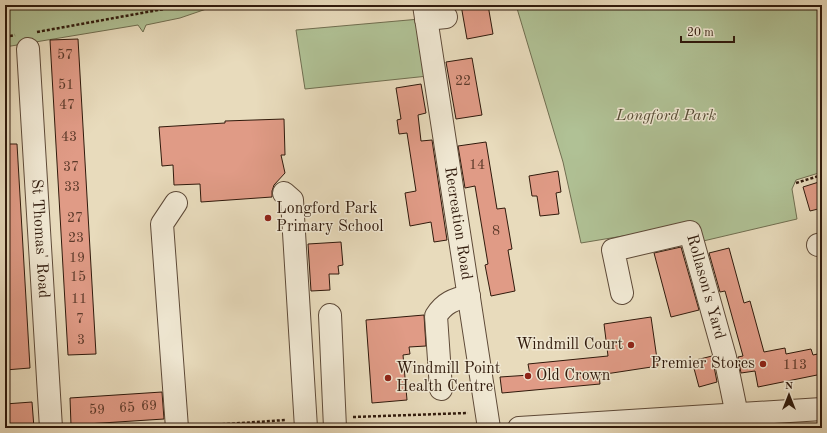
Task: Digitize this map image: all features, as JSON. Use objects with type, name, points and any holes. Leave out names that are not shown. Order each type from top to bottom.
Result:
[{"type":"street","name":"Recreation Road","points":[[432,14],[469,296],[488,420]]},
{"type":"street","name":"St Thomas' Road","points":[[26,39],[51,428]]},
{"type":"street","points":[[284,193],[292,200],[305,424]]},
{"type":"street","points":[[176,203],[162,224],[186,427]]},
{"type":"street","name":"Rollason's Yard","points":[[622,294],[613,250],[690,232],[724,357],[737,415]]},
{"type":"street","points":[[441,389],[436,316],[442,306],[454,299],[469,296]]},
{"type":"street","points":[[330,315],[335,423]]},
{"type":"street","points":[[519,428],[578,426],[822,409]]},
{"type":"path","points":[[5,37],[26,39],[186,5]]},
{"type":"path","points":[[796,183],[822,175]]},
{"type":"path","points":[[335,423],[488,420]]},
{"type":"path","points":[[186,427],[305,424]]},
{"type":"green space","points":[[5,5],[218,5],[180,18],[146,25],[143,32],[138,25],[5,47]]},
{"type":"green space","name":"Longford Park","points":[[516,5],[822,5],[822,172],[796,180],[792,189],[797,219],[699,242],[695,224],[581,243],[563,162]]},
{"type":"green space","points":[[420,19],[428,76],[305,89],[296,30]]},
{"type":"building","points":[[461,5],[488,5],[493,34],[467,39]]},
{"type":"building","points":[[78,39],[96,354],[68,355],[50,40]]},
{"type":"building","points":[[472,58],[482,115],[456,119],[446,62]]},
{"type":"building","points":[[421,84],[426,113],[418,115],[421,141],[432,140],[447,240],[434,242],[431,222],[410,226],[405,193],[416,191],[407,133],[399,134],[397,120],[401,119],[396,88]]},
{"type":"building","points":[[284,119],[285,155],[281,155],[285,173],[274,185],[272,197],[201,202],[200,184],[174,185],[173,165],[162,166],[159,127],[225,123],[225,121]]},
{"type":"building","points":[[486,142],[497,209],[505,208],[512,249],[508,250],[515,291],[491,296],[485,265],[488,264],[475,186],[465,188],[458,146]]},
{"type":"building","points":[[5,144],[17,144],[30,368],[5,370]]},
{"type":"building","points":[[558,171],[561,192],[556,193],[559,214],[540,216],[537,196],[532,196],[529,176]]},
{"type":"building","points":[[822,181],[822,208],[810,211],[803,187]]},
{"type":"building","points":[[341,242],[343,265],[338,266],[339,274],[329,274],[330,290],[311,291],[308,244]]},
{"type":"building","points":[[681,247],[699,310],[671,317],[654,253]]},
{"type":"building","points":[[729,248],[744,303],[750,301],[764,352],[785,348],[786,354],[811,349],[813,355],[822,353],[822,374],[758,387],[755,371],[741,373],[738,357],[743,356],[725,291],[720,292],[709,253]]},
{"type":"building","name":"Windmill Point Health Centre","points":[[424,315],[426,346],[409,347],[410,354],[403,355],[407,400],[372,403],[366,320]]},
{"type":"building","points":[[651,317],[658,366],[599,375],[600,384],[502,393],[500,377],[530,375],[528,364],[608,356],[604,324]]},
{"type":"building","points":[[712,356],[717,382],[699,387],[692,361]]},
{"type":"building","points":[[162,392],[164,419],[71,425],[70,398]]},
{"type":"building","points":[[32,402],[34,428],[5,428],[5,404]]},
{"type":"place","name":"Longford Park Primary School","points":[[268,218]]},
{"type":"place","name":"Windmill Court","points":[[631,345]]},
{"type":"place","name":"Premier Stores","points":[[763,364]]},
{"type":"place","name":"Old Crown","points":[[528,376]]},
{"type":"place","name":"Windmill Point Health Centre","points":[[388,378]]}]
